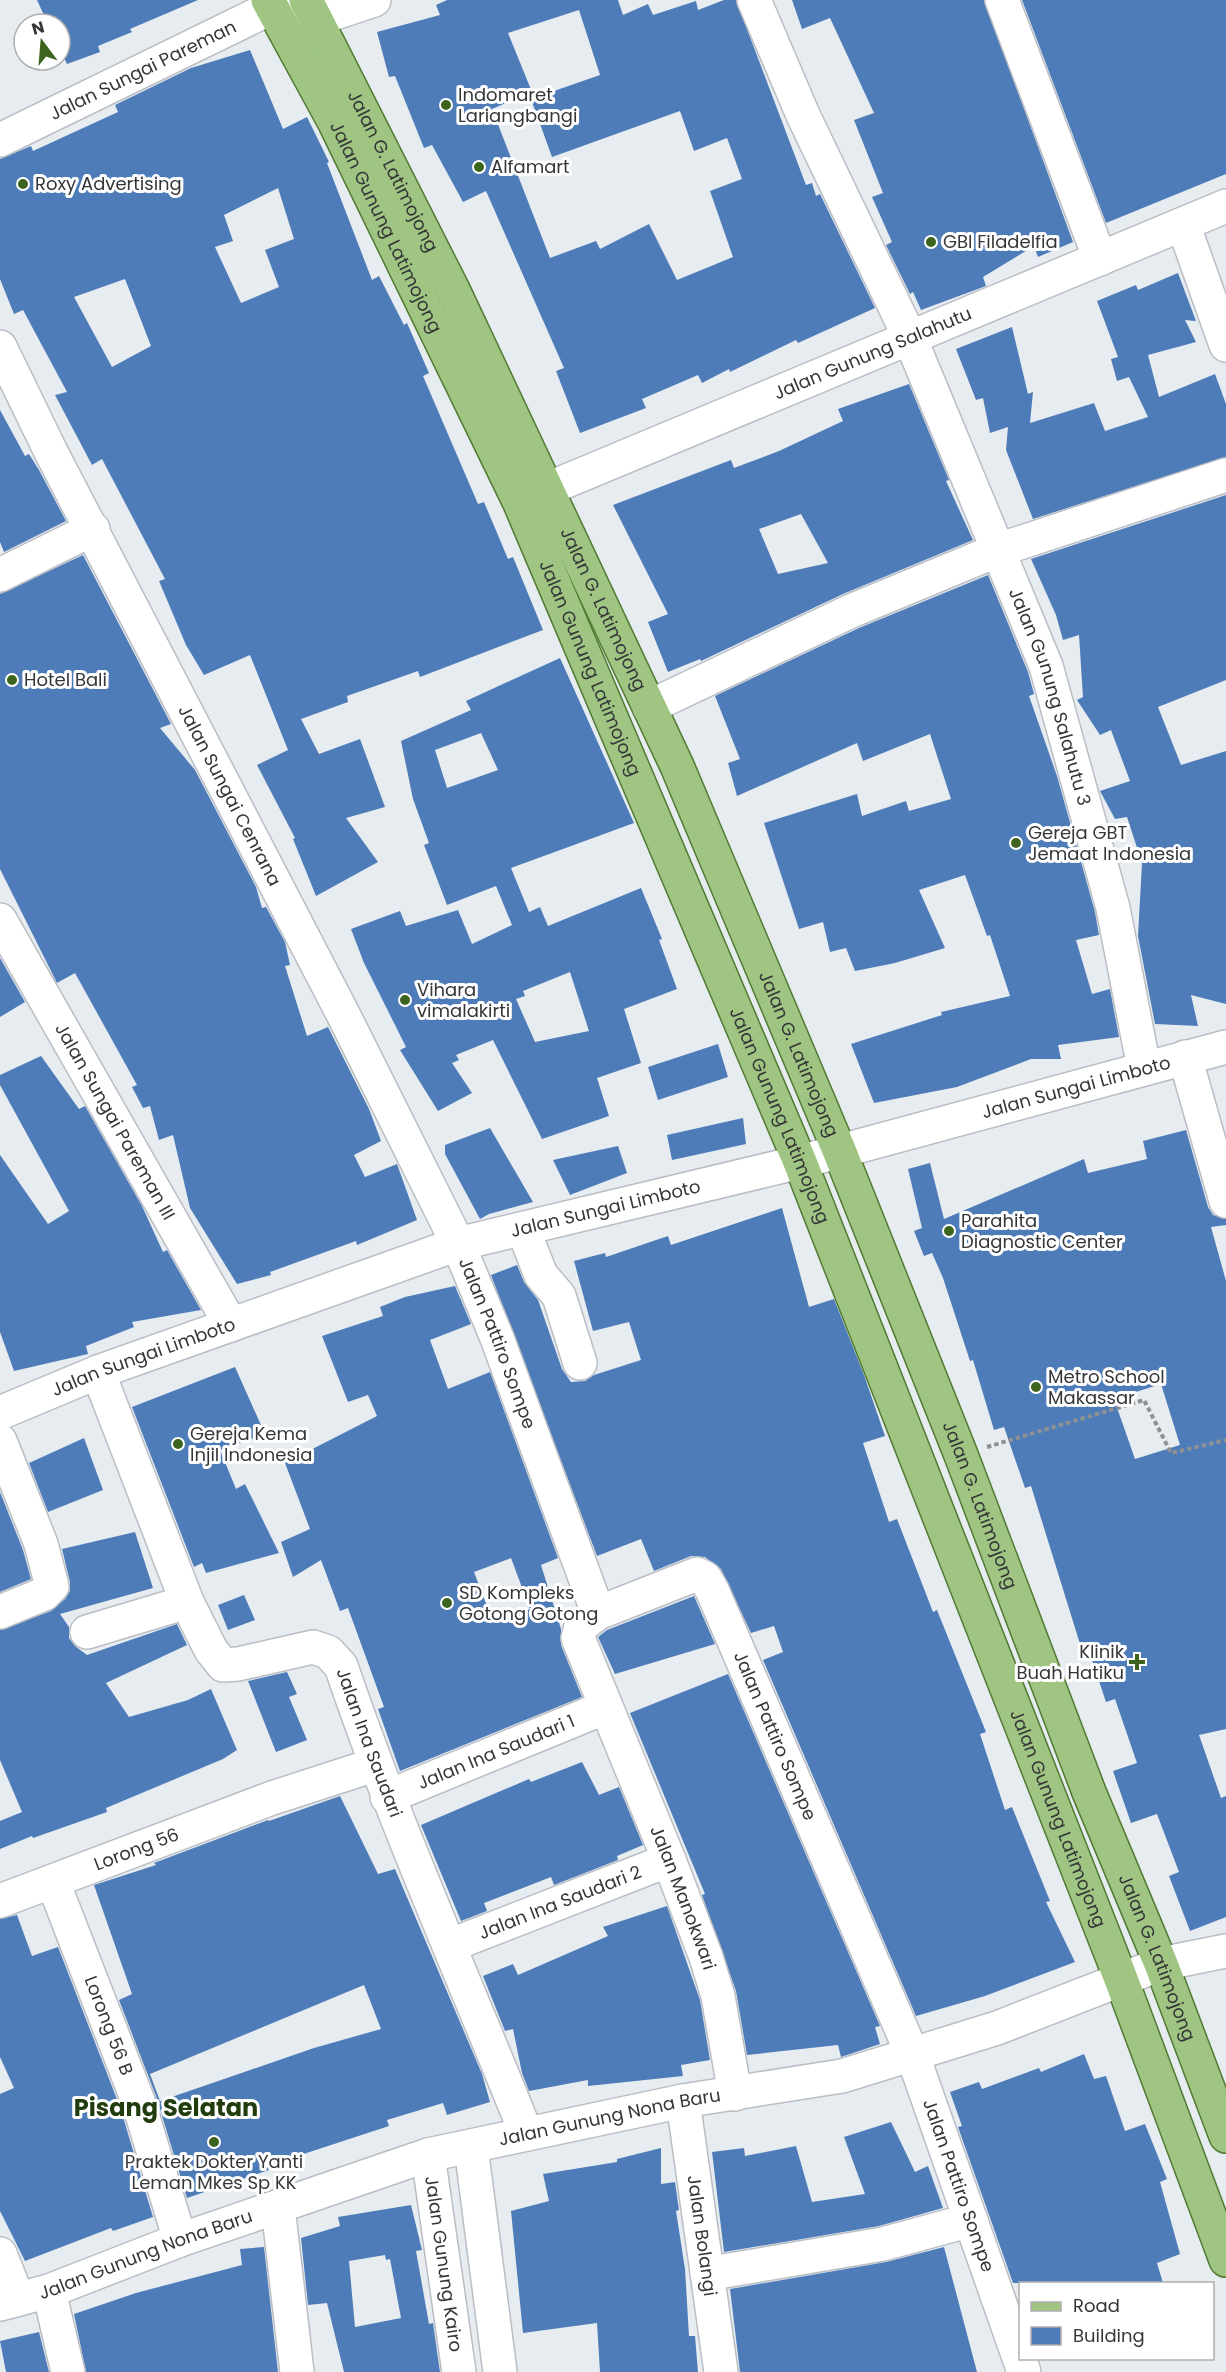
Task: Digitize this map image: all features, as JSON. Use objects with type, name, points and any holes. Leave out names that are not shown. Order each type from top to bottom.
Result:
[{"type":"main road","name":"Jalan Gunung Latimojong","points":[[275,2],[287,34],[534,495],[800,1162],[1121,1979],[1226,2260]]},
{"type":"main road","name":"Jalan G. Latimojong","points":[[311,10],[453,290],[534,495],[650,707],[838,1150],[961,1455],[1089,1792],[1161,1964],[1226,2136]]},
{"type":"street","points":[[287,34],[311,10],[374,0]]},
{"type":"street","name":"Jalan Gunung Salahutu 3","points":[[754,0],[803,115],[910,338],[1049,678],[1113,908],[1144,1068]]},
{"type":"street","points":[[1002,0],[1100,260]]},
{"type":"street","name":"Jalan Sungai Pareman","points":[[0,140],[275,2]]},
{"type":"street","name":"Jalan Gunung Salahutu","points":[[534,495],[1226,206]]},
{"type":"street","points":[[1183,225],[1226,345]]},
{"type":"street","name":"Jalan Sungai Cenrana","points":[[0,347],[197,734],[230,793],[458,1244]]},
{"type":"street","points":[[650,707],[851,611],[998,550],[1226,475]]},
{"type":"street","points":[[0,574],[93,530]]},
{"type":"street","name":"Jalan Sungai Pareman III","points":[[2,929],[231,1324]]},
{"type":"street","name":"Jalan Sungai Limboto","points":[[1,1416],[98,1372],[458,1244],[800,1162],[1226,1047]]},
{"type":"street","points":[[1185,1058],[1226,1201]]},
{"type":"street","points":[[524,1229],[541,1275],[559,1296],[580,1363]]},
{"type":"street","name":"Jalan Pattiro Sompe","points":[[458,1244],[497,1338],[598,1613],[684,1578],[697,1574],[705,1578],[773,1728],[913,2056],[971,2220],[1016,2370]]},
{"type":"street","name":"Jalan Ina Saudari","points":[[98,1372],[187,1602],[211,1650],[223,1665],[238,1664],[313,1647],[328,1652],[341,1666],[374,1765],[451,1945],[526,2133]]},
{"type":"street","points":[[0,1612],[44,1594],[52,1586],[1,1416]]},
{"type":"street","points":[[87,1632],[187,1602]]},
{"type":"street","name":"Jalan Manokwari","points":[[598,1613],[581,1626],[578,1638],[669,1860],[718,1996],[735,2094]]},
{"type":"street","name":"Jalan Ina Saudari 1","points":[[387,1797],[606,1707]]},
{"type":"street","name":"Lorong 56","points":[[0,1901],[272,1798],[374,1765]]},
{"type":"street","name":"Jalan Ina Saudari 2","points":[[451,1945],[669,1860]]},
{"type":"street","name":"Lorong 56 B","points":[[53,1882],[138,2101],[180,2240]]},
{"type":"street","name":"Jalan Gunung Nona Baru","points":[[22,2298],[180,2240],[428,2155],[683,2101],[842,2076],[913,2056],[997,2028],[1161,1964],[1226,1951]]},
{"type":"street","name":"Jalan Bolangi","points":[[683,2101],[721,2372]]},
{"type":"street","points":[[471,2147],[500,2372]]},
{"type":"street","name":"Jalan Gunung Kairo","points":[[428,2155],[459,2372]]},
{"type":"street","points":[[278,2207],[297,2372]]},
{"type":"street","points":[[707,2271],[769,2264],[883,2244],[971,2220]]},
{"type":"street","points":[[0,2254],[22,2298],[68,2372]]},
{"type":"path","points":[[961,1455],[1144,1400],[1171,1454],[1226,1440]]},
{"type":"building","points":[[37,0],[198,0],[130,29],[132,32],[98,46],[100,52],[72,62],[72,12],[42,12]]},
{"type":"building","points":[[447,0],[618,0],[623,15],[648,4],[653,15],[696,1],[698,10],[724,0],[736,0],[806,185],[812,183],[816,196],[820,194],[875,308],[798,343],[796,340],[730,372],[729,369],[702,383],[698,375],[642,399],[646,408],[580,433],[556,371],[564,368],[486,191],[463,202],[432,145],[424,148],[395,76],[389,77],[377,32],[440,15],[436,5]],"holes":[[[579,10],[600,75],[531,99],[552,157],[680,111],[694,151],[727,138],[742,179],[710,191],[733,257],[677,280],[649,224],[600,249],[596,241],[550,258],[492,109],[532,92],[508,33]]]},
{"type":"building","points":[[792,0],[984,0],[1073,242],[1038,257],[1034,246],[983,277],[986,286],[921,310],[913,292],[910,294],[886,245],[892,242],[872,197],[883,193],[854,120],[874,113],[830,18],[802,29]]},
{"type":"building","points":[[1022,0],[1226,0],[1226,174],[1106,223]]},
{"type":"building","points":[[250,50],[283,129],[307,117],[329,162],[327,163],[372,280],[379,276],[404,325],[407,323],[429,373],[423,376],[478,504],[484,502],[508,559],[513,557],[543,630],[420,677],[418,671],[347,696],[348,702],[301,719],[319,754],[360,739],[385,807],[346,818],[378,862],[316,896],[293,839],[295,838],[257,765],[288,750],[250,655],[204,675],[186,645],[159,581],[165,579],[102,459],[92,465],[55,395],[67,392],[23,310],[14,314],[0,279],[0,159],[31,146],[33,151],[118,112],[115,105],[191,68]],"holes":[[[278,188],[294,239],[265,250],[279,287],[241,303],[215,247],[233,241],[224,215]],[[125,279],[151,346],[112,367],[74,297]]]},
{"type":"building","points":[[1178,273],[1196,321],[1185,320],[1196,342],[1148,355],[1159,397],[1215,374],[1226,404],[1226,457],[1033,519],[1006,450],[1008,427],[990,433],[983,398],[976,400],[956,349],[1012,327],[1028,394],[1033,392],[1030,423],[1094,403],[1105,431],[1148,417],[1129,377],[1117,381],[1111,359],[1118,357],[1097,301],[1136,285],[1138,290]]},
{"type":"building","points":[[909,384],[949,480],[946,481],[973,540],[843,594],[701,661],[700,659],[668,672],[648,622],[668,614],[613,505],[731,460],[734,468],[779,451],[843,421],[838,409]],"holes":[[[801,514],[828,563],[778,574],[759,529]]]},
{"type":"building","points":[[0,410],[25,456],[29,454],[39,470],[66,521],[4,552],[0,542]]},
{"type":"building","points":[[1226,495],[1226,680],[1158,707],[1181,765],[1226,751],[1226,1004],[1191,995],[1198,1026],[1155,1024],[1138,936],[1142,863],[1127,817],[1115,819],[1100,791],[1130,781],[1111,730],[1100,735],[1077,700],[1083,697],[1079,635],[1063,640],[1056,615],[1031,559]]},
{"type":"building","points":[[83,555],[171,724],[160,728],[195,770],[256,887],[262,908],[266,907],[285,942],[290,965],[285,966],[307,1036],[328,1027],[369,1109],[381,1141],[354,1155],[365,1177],[397,1164],[417,1220],[357,1245],[356,1241],[270,1272],[271,1275],[237,1284],[190,1208],[173,1135],[159,1140],[150,1106],[143,1108],[132,1087],[137,1085],[75,973],[57,983],[0,869],[0,594]]},
{"type":"building","points":[[988,575],[1028,672],[1034,694],[1029,696],[1057,776],[1095,912],[1099,935],[1076,940],[1092,994],[1110,989],[1119,1037],[1058,1045],[1061,1059],[1031,1059],[957,1087],[874,1103],[851,1044],[942,1015],[941,1012],[1010,996],[990,935],[987,936],[965,875],[919,890],[945,948],[895,963],[855,971],[846,948],[830,952],[823,922],[799,929],[764,823],[857,794],[862,816],[906,801],[909,811],[951,799],[930,734],[863,761],[857,743],[737,796],[728,763],[740,759],[715,696],[859,628]]},
{"type":"building","points":[[560,658],[634,823],[511,868],[529,912],[540,907],[548,926],[641,888],[662,939],[659,940],[677,989],[624,1009],[641,1063],[597,1078],[609,1116],[542,1139],[493,1040],[456,1055],[459,1060],[452,1063],[472,1093],[438,1111],[400,1050],[406,1047],[364,963],[351,929],[400,911],[406,926],[458,910],[472,944],[512,925],[496,886],[447,905],[424,845],[429,843],[413,799],[401,741],[471,710],[466,701]],"holes":[[[481,733],[498,770],[447,788],[435,750]],[[570,972],[589,1031],[535,1042],[516,999],[525,996],[523,991]]]},
{"type":"building","points":[[0,958],[25,1002],[0,1017]]},
{"type":"building","points":[[718,1044],[728,1077],[658,1100],[648,1067]]},
{"type":"building","points":[[41,1056],[79,1109],[85,1106],[142,1206],[163,1252],[167,1250],[201,1310],[132,1322],[134,1327],[86,1346],[88,1354],[14,1371],[0,1332],[0,1155],[48,1224],[69,1211],[0,1085],[0,1075]]},
{"type":"building","points":[[743,1118],[746,1144],[672,1160],[667,1135]]},
{"type":"building","points":[[490,1128],[533,1202],[489,1214],[480,1219],[445,1154],[445,1145]]},
{"type":"building","points":[[1186,1130],[1208,1207],[1213,1215],[1226,1219],[1226,1225],[1211,1227],[1226,1281],[1226,1729],[1199,1735],[1221,1798],[1226,1796],[1226,1917],[1190,1931],[1169,1876],[1179,1872],[1157,1814],[1131,1823],[1113,1771],[1137,1763],[1115,1699],[1106,1702],[1086,1642],[1080,1644],[1031,1486],[1025,1488],[1004,1427],[994,1430],[973,1360],[970,1361],[943,1278],[932,1253],[924,1256],[914,1231],[922,1228],[908,1169],[930,1163],[944,1219],[1084,1159],[1088,1173],[1147,1159],[1143,1141]],"holes":[[[1161,1384],[1180,1445],[1135,1459],[1114,1399]]]},
{"type":"building","points":[[618,1146],[627,1173],[570,1195],[553,1160]]},
{"type":"building","points":[[782,1208],[809,1307],[834,1299],[864,1375],[885,1436],[863,1443],[889,1522],[897,1519],[933,1612],[937,1610],[986,1732],[980,1734],[1005,1810],[1012,1807],[1050,1901],[1046,1902],[1075,1962],[985,1996],[916,2016],[763,1660],[783,1652],[774,1626],[751,1633],[721,1569],[705,1557],[691,1556],[654,1571],[641,1539],[597,1556],[491,1275],[517,1265],[524,1282],[538,1300],[562,1369],[571,1382],[585,1381],[594,1375],[641,1360],[629,1322],[593,1331],[574,1261],[605,1253],[606,1257],[668,1236],[671,1245]]},
{"type":"building","points":[[455,1286],[471,1324],[430,1340],[448,1389],[490,1372],[558,1558],[541,1565],[561,1629],[561,1645],[582,1697],[400,1771],[378,1709],[384,1707],[348,1608],[340,1611],[321,1560],[293,1577],[281,1542],[310,1529],[285,1463],[377,1416],[368,1395],[348,1402],[322,1336],[383,1316],[380,1307],[405,1297]],"holes":[[[511,1558],[530,1609],[493,1622],[474,1572]]]},
{"type":"building","points":[[235,1367],[265,1434],[220,1450],[236,1489],[245,1484],[279,1553],[206,1573],[202,1563],[194,1567],[132,1407]]},
{"type":"building","points":[[84,1438],[103,1490],[48,1512],[29,1463]]},
{"type":"building","points":[[0,1492],[23,1550],[31,1579],[0,1592]]},
{"type":"building","points":[[135,1532],[153,1588],[60,1614],[69,1627],[69,1638],[87,1655],[177,1624],[187,1645],[106,1683],[129,1717],[188,1700],[211,1689],[237,1750],[223,1759],[106,1808],[107,1812],[33,1838],[32,1836],[0,1849],[0,1821],[22,1812],[0,1760],[0,1630],[51,1611],[65,1599],[70,1591],[70,1582],[62,1549]]},
{"type":"building","points":[[244,1595],[255,1620],[228,1630],[218,1605]]},
{"type":"building","points":[[694,1596],[715,1644],[615,1674],[598,1637],[607,1630]]},
{"type":"building","points":[[287,1672],[297,1694],[289,1697],[307,1740],[276,1752],[248,1681]]},
{"type":"building","points":[[728,1674],[880,2026],[875,2027],[880,2044],[841,2057],[838,2045],[747,2055],[736,1991],[702,1895],[705,1894],[630,1713]]},
{"type":"building","points":[[582,1762],[599,1795],[619,1787],[643,1845],[617,1856],[618,1860],[554,1885],[551,1877],[484,1903],[487,1911],[461,1921],[421,1825],[529,1779],[531,1782]]},
{"type":"building","points":[[340,1796],[378,1874],[395,1869],[482,2074],[490,2102],[447,2115],[443,2103],[387,2120],[389,2126],[267,2166],[269,2170],[187,2198],[156,2096],[119,2000],[132,1994],[94,1885],[156,1865],[154,1863]],"holes":[[[364,1985],[381,2029],[314,2048],[160,2101],[150,2074]]]},
{"type":"building","points":[[667,1906],[700,2000],[710,2060],[681,2065],[683,2076],[588,2086],[588,2080],[529,2091],[522,2073],[513,2029],[505,2031],[483,1976],[513,1964],[518,1975],[608,1936],[603,1927]]},
{"type":"building","points":[[17,1915],[32,1956],[58,1947],[120,2107],[153,2217],[113,2231],[111,2228],[25,2261],[0,2211],[0,2094],[14,2088],[0,2057],[0,1919]]},
{"type":"building","points":[[1084,2054],[1094,2079],[1106,2076],[1125,2131],[1145,2124],[1167,2179],[1160,2182],[1180,2254],[1157,2263],[1163,2282],[1013,2283],[958,2127],[962,2126],[950,2092],[979,2082],[982,2089],[1039,2068],[1041,2072]]},
{"type":"building","points":[[891,2122],[915,2172],[928,2166],[943,2208],[879,2226],[724,2252],[712,2152],[744,2148],[745,2156],[796,2146],[812,2202],[865,2194],[844,2137]]},
{"type":"building","points":[[661,2148],[661,2184],[675,2182],[679,2210],[676,2211],[685,2269],[689,2336],[695,2336],[698,2372],[600,2372],[597,2323],[523,2333],[511,2211],[549,2201],[543,2174],[617,2162],[617,2159]]},
{"type":"building","points":[[411,2205],[422,2250],[416,2251],[429,2324],[433,2323],[440,2372],[344,2372],[327,2303],[308,2305],[301,2238],[340,2226],[338,2217]],"holes":[[[385,2255],[386,2260],[390,2259],[401,2318],[355,2327],[349,2261]]]},
{"type":"building","points":[[264,2247],[278,2372],[86,2372],[74,2314],[136,2293],[242,2265],[240,2249]]},
{"type":"building","points":[[944,2247],[977,2372],[740,2372],[730,2289],[886,2262]]},
{"type":"building","points":[[39,2332],[49,2372],[6,2372],[0,2341]]},
{"type":"place","name":"Indomaret Lariangbangi","points":[[446,105]]},
{"type":"place","name":"Alfamart","points":[[479,167]]},
{"type":"place","name":"Roxy Advertising","points":[[23,184]]},
{"type":"place","name":"GBI Filadelfia","points":[[931,242]]},
{"type":"place","name":"Hotel Bali","points":[[12,680]]},
{"type":"place","name":"Gereja GBT Jemaat Indonesia","points":[[1016,843]]},
{"type":"place","name":"Vihara vimalakirti","points":[[405,1000]]},
{"type":"place","name":"Parahita Diagnostic Center","points":[[949,1231]]},
{"type":"place","name":"Metro School Makassar","points":[[1036,1387]]},
{"type":"place","name":"Gereja Kema Injil Indonesia","points":[[178,1444]]},
{"type":"place","name":"SD Kompleks Gotong Gotong","points":[[447,1603]]},
{"type":"place","name":"Klinik Buah Hatiku","points":[[1137,1662]]},
{"type":"place","name":"Praktek Dokter Yanti Leman Mkes Sp KK","points":[[214,2142]]},
{"type":"district","name":"Pisang Selatan","points":[[166,2108]]}]
